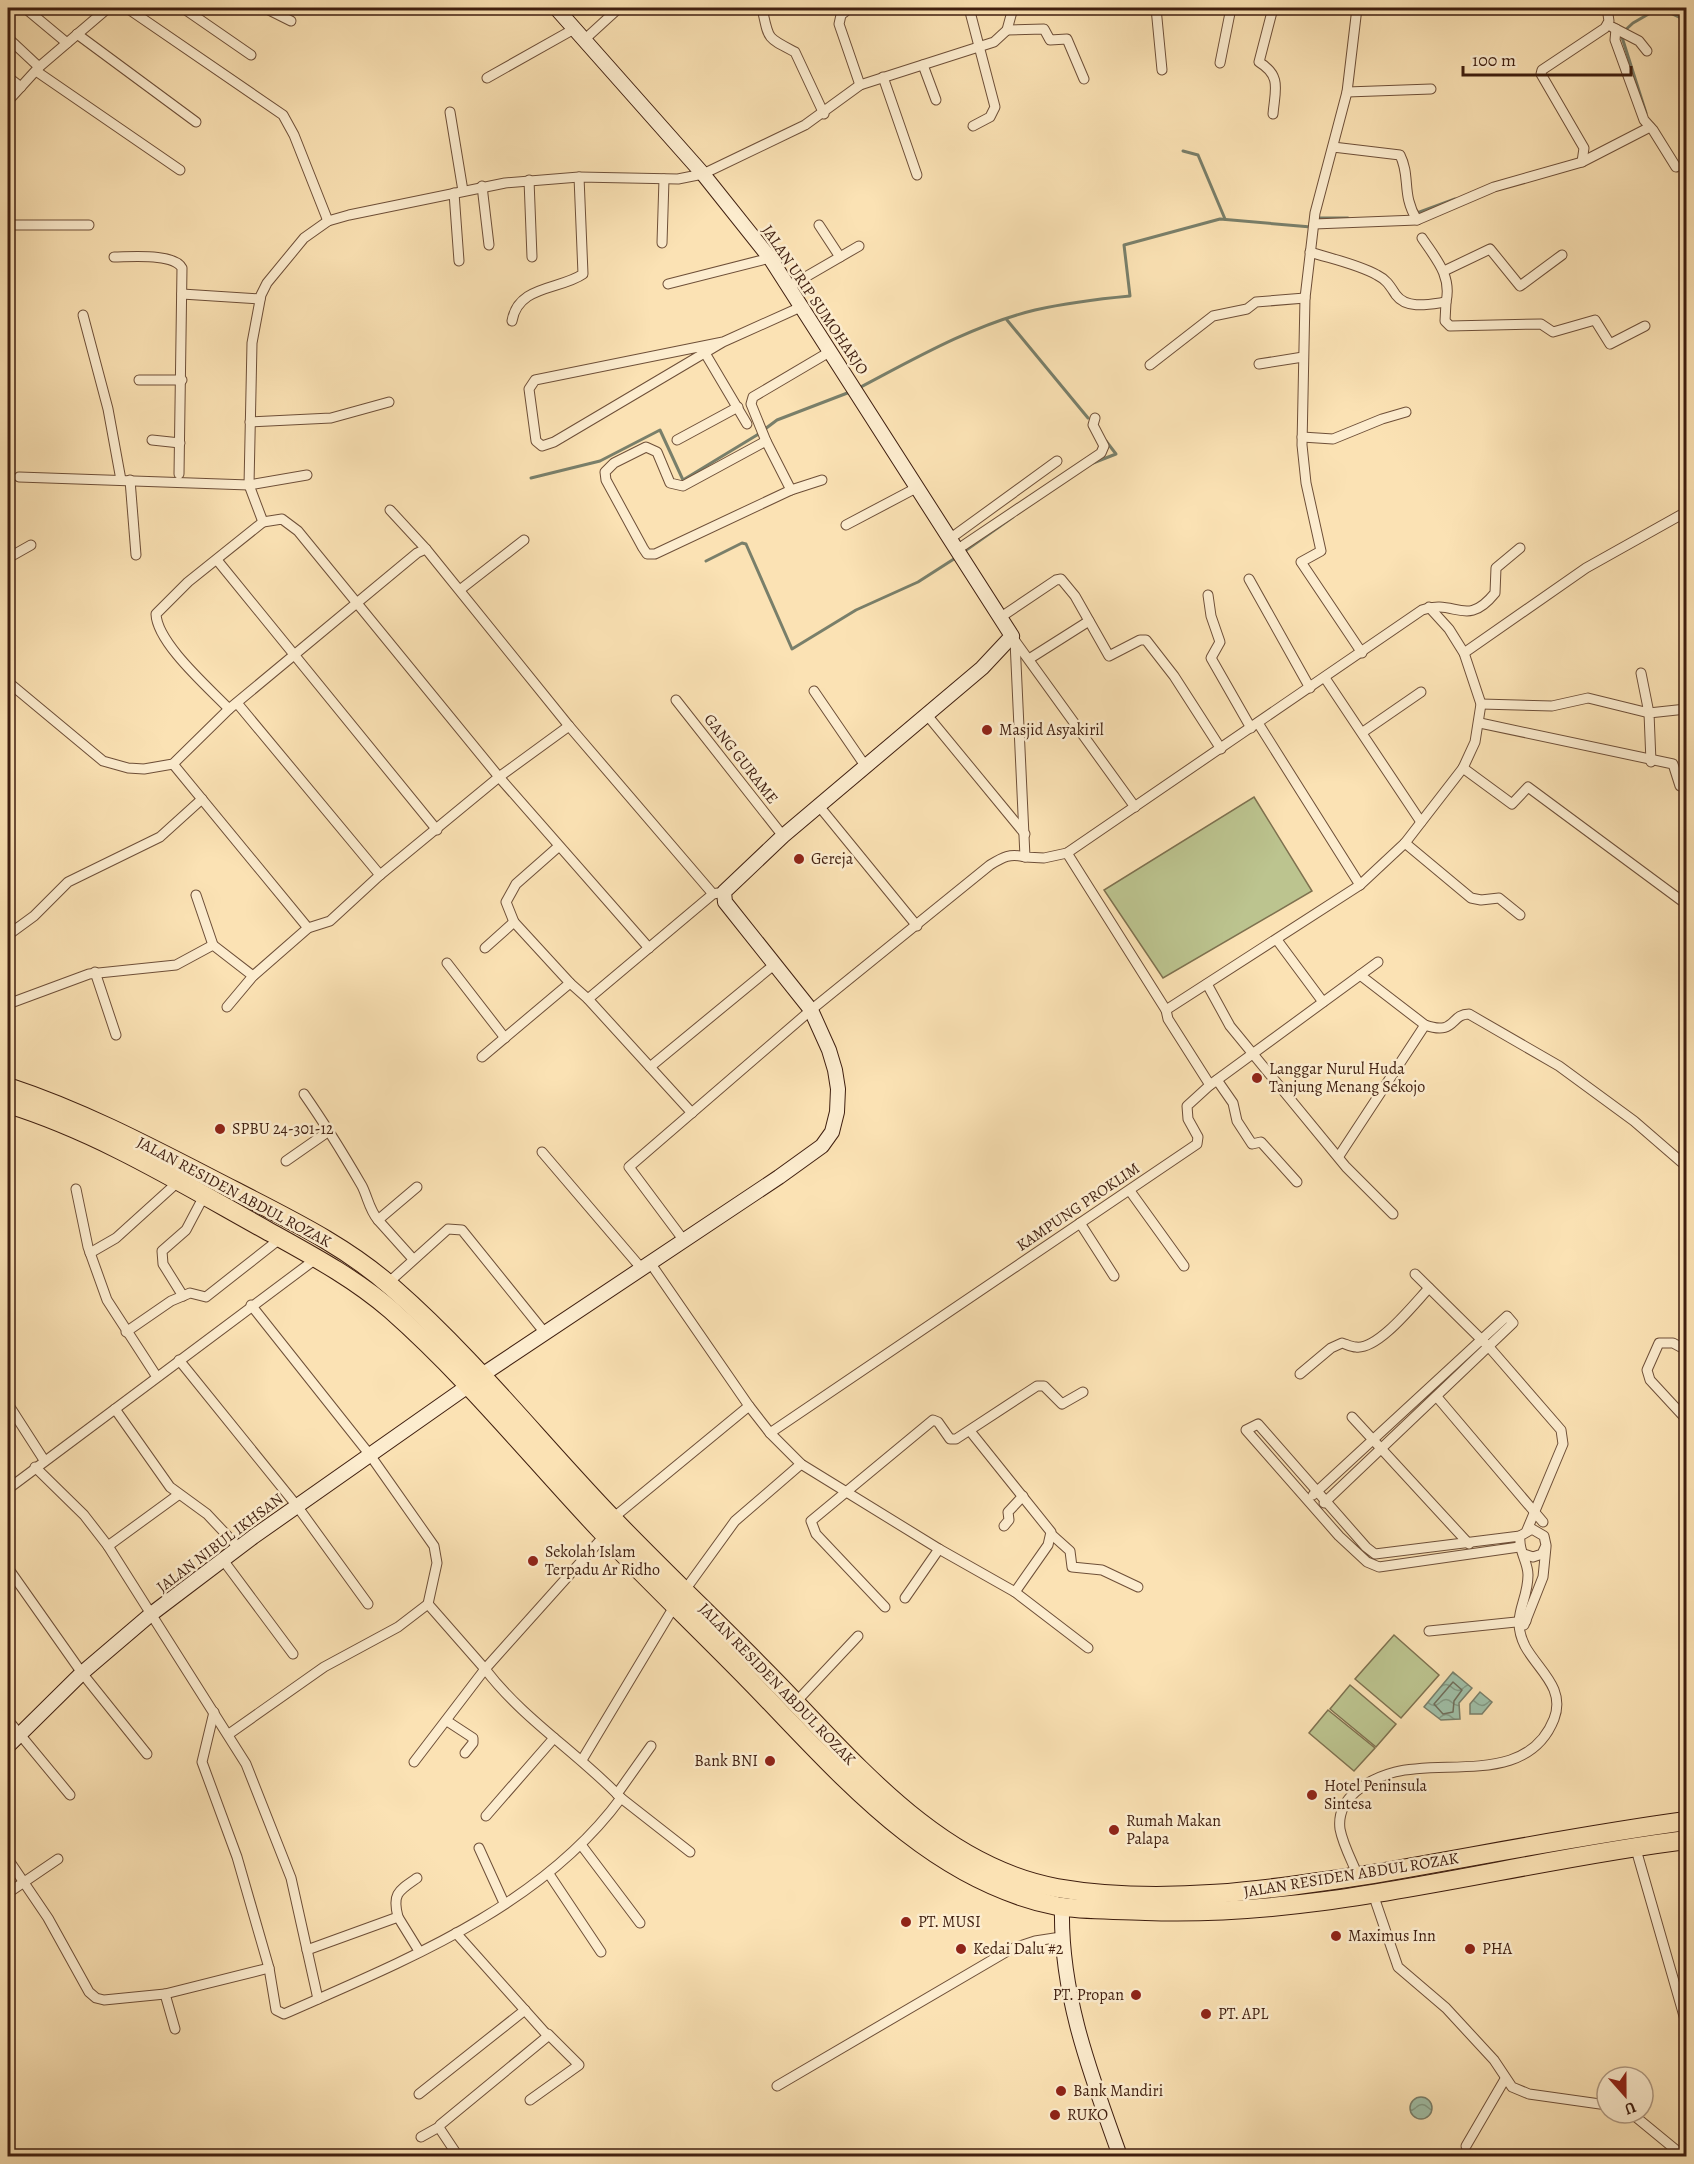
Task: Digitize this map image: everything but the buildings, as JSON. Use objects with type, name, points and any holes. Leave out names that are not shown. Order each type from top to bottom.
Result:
[{"type":"highway","name":"JALAN RESIDEN ABDUL ROZAK","points":[[8,1087],[63,1106],[166,1154],[313,1230],[388,1283],[609,1526],[680,1597],[853,1785],[918,1842],[1000,1889],[1180,1912],[1251,1908],[1374,1894],[1635,1846],[1686,1840]]},
{"type":"highway","name":"JALAN RESIDEN ABDUL ROZAK","points":[[8,1104],[51,1119],[179,1181],[317,1258],[376,1297],[475,1381]]},
{"type":"highway","name":"JALAN RESIDEN ABDUL ROZAK","points":[[680,1597],[796,1702],[857,1765],[933,1832],[1007,1873],[1062,1898],[1132,1894],[1234,1893],[1358,1876],[1686,1821]]},
{"type":"street","points":[[25,8],[67,43]]},
{"type":"street","points":[[8,101],[38,69],[108,8]]},
{"type":"street","points":[[127,8],[284,115],[328,221]]},
{"type":"street","points":[[183,8],[250,54]]},
{"type":"street","points":[[265,8],[291,21]]},
{"type":"street","name":"JALAN URIP SUMOHARJO","points":[[556,8],[703,174],[770,258],[1001,616],[1013,639]]},
{"type":"street","points":[[584,40],[619,8]]},
{"type":"street","points":[[762,8],[771,39],[780,46],[795,52],[824,114]]},
{"type":"street","points":[[850,8],[841,15],[840,28],[860,85]]},
{"type":"street","points":[[969,8],[995,107],[990,117],[973,126]]},
{"type":"street","points":[[263,522],[249,485],[252,343],[260,297],[267,283],[304,238],[328,221],[482,186],[579,177],[664,179],[703,174],[805,125],[824,114],[860,85],[1000,39],[1007,30],[1013,8]]},
{"type":"street","points":[[1156,8],[1162,70]]},
{"type":"street","points":[[1220,63],[1231,8]]},
{"type":"street","points":[[1273,8],[1259,62],[1269,66],[1276,85],[1273,114]]},
{"type":"street","points":[[1357,8],[1347,92],[1315,220],[1305,298],[1302,437],[1306,483],[1321,551],[1302,561],[1301,564],[1362,653]]},
{"type":"street","points":[[1607,8],[1617,29],[1615,40],[1647,124],[1676,167]]},
{"type":"street","points":[[487,78],[574,29]]},
{"type":"street","points":[[1007,30],[1044,29],[1050,40],[1067,39],[1084,79]]},
{"type":"street","points":[[1583,158],[1540,74],[1542,70],[1602,30],[1617,29],[1639,40],[1647,51]]},
{"type":"street","points":[[77,34],[196,122]]},
{"type":"street","points":[[8,38],[38,69],[180,170]]},
{"type":"street","points":[[923,64],[936,100]]},
{"type":"street","points":[[8,77],[21,87]]},
{"type":"street","points":[[883,78],[917,175]]},
{"type":"street","points":[[1347,92],[1431,89]]},
{"type":"street","points":[[450,112],[459,192],[459,261]]},
{"type":"street","points":[[1315,220],[1415,216],[1583,158],[1647,124]]},
{"type":"street","points":[[1333,147],[1400,155],[1406,169],[1406,192],[1415,216]]},
{"type":"street","points":[[512,321],[514,311],[532,294],[583,274],[579,177]]},
{"type":"street","points":[[662,243],[664,179]]},
{"type":"street","points":[[530,180],[532,258]]},
{"type":"street","points":[[482,186],[489,245]]},
{"type":"street","points":[[8,225],[89,225]]},
{"type":"street","points":[[819,225],[840,257]]},
{"type":"street","points":[[1422,238],[1444,271],[1449,286],[1445,321],[1450,326],[1540,324],[1553,332],[1595,320],[1610,344],[1645,326]]},
{"type":"street","points":[[790,286],[860,246]]},
{"type":"street","points":[[1444,271],[1490,249],[1520,286],[1562,255]]},
{"type":"street","points":[[1310,252],[1377,275],[1391,285],[1397,297],[1409,303],[1419,305],[1446,302]]},
{"type":"street","points":[[114,257],[176,261],[182,268],[179,474]]},
{"type":"street","points":[[668,284],[770,258]]},
{"type":"street","points":[[182,294],[260,297]]},
{"type":"street","points":[[1150,365],[1213,316],[1245,310],[1256,302],[1305,298]]},
{"type":"street","points":[[723,342],[535,380],[529,389],[536,441],[542,446],[554,442],[723,342],[803,306]]},
{"type":"street","points":[[83,315],[126,480],[136,555]]},
{"type":"street","points":[[790,489],[764,438],[751,404],[755,394],[831,351]]},
{"type":"street","points":[[705,353],[747,424]]},
{"type":"street","points":[[1259,364],[1303,357]]},
{"type":"street","points":[[140,380],[182,380]]},
{"type":"street","points":[[250,422],[331,418],[389,402]]},
{"type":"street","points":[[677,440],[738,407]]},
{"type":"street","points":[[1302,437],[1333,438],[1406,412]]},
{"type":"street","points":[[958,549],[1101,453],[1104,446],[1093,425],[1095,418]]},
{"type":"street","points":[[764,438],[683,486],[670,483],[657,452],[646,447],[611,465],[605,472],[606,480],[643,548],[650,554],[790,489],[822,480]]},
{"type":"street","points":[[152,440],[180,442]]},
{"type":"street","points":[[958,549],[1057,461]]},
{"type":"street","points":[[19,477],[249,485],[307,475]]},
{"type":"street","points":[[846,525],[918,487]]},
{"type":"street","points":[[390,510],[461,589],[569,726],[718,893]]},
{"type":"street","points":[[1464,653],[1586,568],[1686,512]]},
{"type":"street","points":[[229,710],[173,649],[158,627],[156,614],[188,582],[263,522],[282,519],[298,531],[558,847],[649,948]]},
{"type":"street","points":[[461,589],[524,540]]},
{"type":"street","points":[[8,558],[31,546]]},
{"type":"street","points":[[685,1242],[628,1167],[811,1010],[990,865],[1005,856],[1044,858],[1067,853],[1429,607],[1440,606],[1473,612],[1495,593],[1496,568],[1520,548]]},
{"type":"street","points":[[9,686],[103,761],[136,769],[173,764],[237,703],[417,553],[426,549]]},
{"type":"street","points":[[217,560],[437,830]]},
{"type":"street","points":[[1001,616],[1059,579],[1071,590],[1109,656],[1140,640],[1146,640],[1174,676],[1221,749]]},
{"type":"street","points":[[1249,579],[1310,688]]},
{"type":"street","points":[[1208,595],[1211,616],[1220,642],[1211,658],[1360,885]]},
{"type":"street","points":[[1166,1010],[1360,885],[1405,843],[1463,768],[1480,723],[1481,704],[1464,653],[1449,629],[1429,607]]},
{"type":"street","points":[[1029,659],[1089,621]]},
{"type":"street","points":[[1013,639],[1136,807]]},
{"type":"street","points":[[588,999],[718,893],[1013,639]]},
{"type":"street","points":[[1013,639],[1025,857]]},
{"type":"street","points":[[1641,673],[1649,713],[1651,762]]},
{"type":"street","points":[[1325,678],[1421,822]]},
{"type":"street","points":[[814,691],[866,766]]},
{"type":"street","points":[[1363,732],[1421,692]]},
{"type":"street","points":[[1481,704],[1552,706],[1588,698],[1649,713],[1686,709]]},
{"type":"street","name":"GANG GURAME","points":[[676,700],[783,836]]},
{"type":"street","points":[[237,703],[380,875]]},
{"type":"street","points":[[927,715],[1025,834]]},
{"type":"street","points":[[1480,723],[1651,762],[1674,765],[1680,786],[1686,788]]},
{"type":"street","points":[[227,1007],[253,976],[308,928],[330,921],[380,875],[500,777],[569,726]]},
{"type":"street","points":[[173,764],[308,928]]},
{"type":"street","points":[[1463,768],[1512,804],[1528,787],[1686,904]]},
{"type":"street","points":[[8,935],[34,916],[68,882],[160,837],[202,800]]},
{"type":"street","points":[[819,806],[917,926]]},
{"type":"street","points":[[1405,843],[1471,898],[1481,900],[1499,898],[1520,915]]},
{"type":"street","points":[[558,847],[510,892],[506,903],[514,922],[692,1113]]},
{"type":"street","points":[[1067,853],[1166,1010],[1168,1019],[1213,1083],[1233,1103],[1238,1121],[1252,1144],[1261,1142],[1297,1182]]},
{"type":"street","name":"JALAN NIBUL IKHSAN","points":[[8,1746],[82,1673],[150,1615],[239,1548],[475,1381],[685,1242],[822,1146],[832,1132],[837,1112],[835,1070],[811,1010],[718,893]]},
{"type":"street","points":[[196,895],[213,945],[253,976]]},
{"type":"street","points":[[485,948],[514,922]]},
{"type":"street","points":[[1277,940],[1323,1002]]},
{"type":"street","points":[[8,1004],[95,972],[176,965],[213,945]]},
{"type":"street","name":"KAMPUNG PROKLIM","points":[[770,1433],[1197,1144],[1198,1137],[1188,1119],[1187,1106],[1213,1083],[1378,962]]},
{"type":"street","points":[[447,963],[505,1038]]},
{"type":"street","points":[[650,1067],[775,964]]},
{"type":"street","points":[[95,972],[116,1035]]},
{"type":"street","points":[[1360,975],[1425,1025],[1441,1029],[1462,1015],[1469,1014],[1559,1066],[1634,1122],[1686,1166]]},
{"type":"street","points":[[482,1057],[570,983]]},
{"type":"street","points":[[1207,984],[1230,1026],[1346,1167],[1393,1214]]},
{"type":"street","points":[[1339,1156],[1425,1025]]},
{"type":"street","points":[[304,1094],[364,1189],[369,1209],[413,1259]]},
{"type":"street","points":[[286,1161],[329,1131]]},
{"type":"street","points":[[542,1152],[646,1267],[770,1433],[801,1464],[939,1549],[1016,1592],[1088,1648]]},
{"type":"street","points":[[90,1253],[116,1238],[179,1181]]},
{"type":"street","points":[[378,1220],[417,1187]]},
{"type":"street","points":[[76,1189],[90,1253],[107,1300],[157,1377]]},
{"type":"street","points":[[1130,1191],[1184,1266]]},
{"type":"street","points":[[183,1296],[163,1264],[162,1251],[186,1230],[205,1194]]},
{"type":"street","points":[[1080,1223],[1114,1276]]},
{"type":"street","points":[[388,1283],[448,1229],[462,1230],[545,1333]]},
{"type":"street","points":[[126,1332],[183,1296],[193,1293],[206,1297],[281,1238]]},
{"type":"street","points":[[8,1489],[251,1305],[317,1258]]},
{"type":"street","points":[[1358,1876],[1340,1829],[1341,1808],[1355,1792],[1395,1772],[1502,1763],[1536,1746],[1550,1728],[1555,1717],[1555,1690],[1527,1649],[1520,1632],[1528,1581],[1521,1551],[1523,1533],[1540,1502],[1564,1436],[1562,1430],[1489,1347],[1415,1274]]},
{"type":"street","points":[[1300,1374],[1331,1348],[1342,1343],[1356,1347],[1375,1341],[1429,1288]]},
{"type":"street","points":[[228,1734],[324,1668],[398,1627],[428,1604],[438,1555],[369,1455],[251,1305]]},
{"type":"street","points":[[1307,1501],[1507,1316],[1513,1323],[1316,1510]]},
{"type":"street","points":[[1686,1350],[1673,1343],[1659,1343],[1647,1370],[1650,1380],[1686,1419]]},
{"type":"street","points":[[179,1359],[297,1506],[368,1604]]},
{"type":"street","points":[[885,1608],[816,1534],[811,1521],[933,1420],[938,1422],[951,1439],[969,1431],[1037,1386],[1044,1386],[1062,1404],[1083,1392]]},
{"type":"street","points":[[1437,1397],[1543,1522]]},
{"type":"street","points":[[8,1404],[44,1460]]},
{"type":"street","points":[[414,1762],[485,1669],[609,1526],[749,1406]]},
{"type":"street","points":[[115,1409],[153,1465],[178,1495],[207,1514],[239,1548]]},
{"type":"street","points":[[1352,1417],[1469,1544]]},
{"type":"street","points":[[1258,1424],[1366,1547],[1375,1554],[1469,1544],[1537,1530],[1545,1540],[1537,1556],[1521,1551],[1379,1567],[1370,1564],[1307,1501],[1246,1433],[1246,1429],[1258,1424]]},
{"type":"street","points":[[969,1431],[1050,1529],[1048,1545],[1016,1592]]},
{"type":"street","points":[[582,1760],[680,1597],[735,1521],[801,1464]]},
{"type":"street","points":[[35,1467],[84,1515],[108,1546],[246,1764],[291,1878],[318,1999]]},
{"type":"street","points":[[108,1546],[178,1495]]},
{"type":"street","points":[[1004,1526],[1009,1520],[1008,1512],[1023,1496]]},
{"type":"street","points":[[1522,1621],[1544,1576],[1545,1540],[1540,1502]]},
{"type":"street","points":[[1051,1534],[1070,1551],[1073,1567],[1102,1570],[1138,1587]]},
{"type":"street","points":[[905,1598],[939,1549]]},
{"type":"street","points":[[1416,1550],[1419,1561]]},
{"type":"street","points":[[1370,1564],[1375,1554]]},
{"type":"street","points":[[223,1560],[292,1654]]},
{"type":"street","points":[[8,1568],[82,1673],[147,1754]]},
{"type":"street","points":[[428,1604],[500,1689],[582,1760],[619,1796],[690,1852]]},
{"type":"street","points":[[1429,1631],[1522,1621]]},
{"type":"street","points":[[796,1702],[858,1636]]},
{"type":"street","points":[[214,1712],[202,1762],[237,1857],[278,2013],[284,2014],[456,1933],[549,1874],[582,1846],[619,1796],[651,1746]]},
{"type":"street","points":[[8,1720],[18,1736],[70,1795]]},
{"type":"street","points":[[447,1721],[473,1738],[473,1743],[465,1753]]},
{"type":"street","points":[[486,1816],[554,1738]]},
{"type":"street","points":[[582,1846],[640,1923]]},
{"type":"street","points":[[1635,1846],[1686,2023]]},
{"type":"street","points":[[478,1848],[504,1903]]},
{"type":"street","points":[[8,1893],[58,1858]]},
{"type":"street","points":[[8,1859],[48,1918],[89,1992],[96,1998],[165,1994],[268,1968]]},
{"type":"street","points":[[549,1874],[601,1952]]},
{"type":"street","points":[[417,1878],[396,1895],[394,1901],[398,1917],[419,1951]]},
{"type":"street","points":[[1374,1894],[1398,1967],[1446,2008],[1494,2060],[1506,2079],[1518,2090],[1529,2094],[1595,2102]]},
{"type":"street","points":[[1062,1898],[1061,1937],[1072,2014],[1120,2157]]},
{"type":"street","points":[[307,1950],[398,1917]]},
{"type":"street","points":[[456,1933],[525,2010],[579,2065],[530,2100]]},
{"type":"street","points":[[777,2086],[1011,1949],[1035,1941],[1061,1937]]},
{"type":"street","points":[[165,1994],[175,2029]]},
{"type":"street","points":[[419,2094],[525,2010]]},
{"type":"street","points":[[421,2137],[439,2127],[548,2038],[548,2034]]},
{"type":"street","points":[[1466,2146],[1506,2079]]},
{"type":"street","points":[[1646,2125],[1686,2156]]},
{"type":"street","points":[[439,2127],[458,2157]]},
{"type":"shaded area","points":[[1254,797],[1312,891],[1163,978],[1104,890]]},
{"type":"shaded area","points":[[1394,1635],[1439,1675],[1401,1718],[1355,1679]]},
{"type":"shaded area","points":[[1350,1685],[1396,1724],[1376,1747],[1330,1709]]},
{"type":"shaded area","points":[[1328,1710],[1375,1748],[1354,1771],[1309,1733]]},
{"type":"water","points":[[1453,1672],[1472,1688],[1459,1703],[1460,1719],[1441,1720],[1424,1707]]},
{"type":"water","points":[[1480,1692],[1492,1702],[1482,1714],[1470,1714],[1470,1704]]},
{"type":"water","points":[[1421,2097],[1429,2100],[1432,2108],[1429,2116],[1421,2119],[1413,2116],[1410,2108],[1413,2100]]},
{"type":"waterway","points":[[1646,113],[1621,34],[1633,23],[1659,8],[1681,18],[1685,16]]},
{"type":"waterway","points":[[1183,151],[1198,155],[1225,219]]},
{"type":"waterway","points":[[1417,213],[1455,199]]},
{"type":"waterway","points":[[1315,218],[1348,218]]},
{"type":"waterway","points":[[859,388],[944,344],[1012,316],[1058,305],[1130,296],[1124,245],[1220,219],[1311,227]]},
{"type":"waterway","points":[[1007,320],[1088,418]]},
{"type":"waterway","points":[[531,478],[600,461],[660,430],[683,480],[757,435],[777,420],[850,392]]},
{"type":"waterway","points":[[1093,463],[1116,454],[1106,441]]},
{"type":"waterway","points":[[962,553],[1013,517]]},
{"type":"waterway","points":[[706,561],[742,543],[746,544],[792,649],[856,610],[918,582],[957,557]]},
{"type":"place","name":"Masjid Asyakiril","points":[[987,730]]},
{"type":"place","name":"Gereja","points":[[799,859]]},
{"type":"place","name":"Langgar Nurul Huda Tanjung Menang Sekojo","points":[[1257,1078]]},
{"type":"place","name":"SPBU 24-301-12","points":[[220,1129]]},
{"type":"place","name":"Sekolah Islam Terpadu Ar Ridho","points":[[533,1561]]},
{"type":"place","name":"Bank BNI","points":[[770,1761]]},
{"type":"place","name":"Hotel Peninsula Sintesa","points":[[1312,1795]]},
{"type":"place","name":"Rumah Makan Palapa","points":[[1114,1830]]},
{"type":"place","name":"PT. MUSI","points":[[906,1922]]},
{"type":"place","name":"Maximus Inn","points":[[1336,1936]]},
{"type":"place","name":"Kedai Dalu #2","points":[[961,1949]]},
{"type":"place","name":"PHA","points":[[1470,1949]]},
{"type":"place","name":"PT. Propan","points":[[1136,1995]]},
{"type":"place","name":"PT. APL","points":[[1206,2014]]},
{"type":"place","name":"Bank Mandiri","points":[[1061,2091]]},
{"type":"place","name":"RUKO","points":[[1055,2115]]}]
